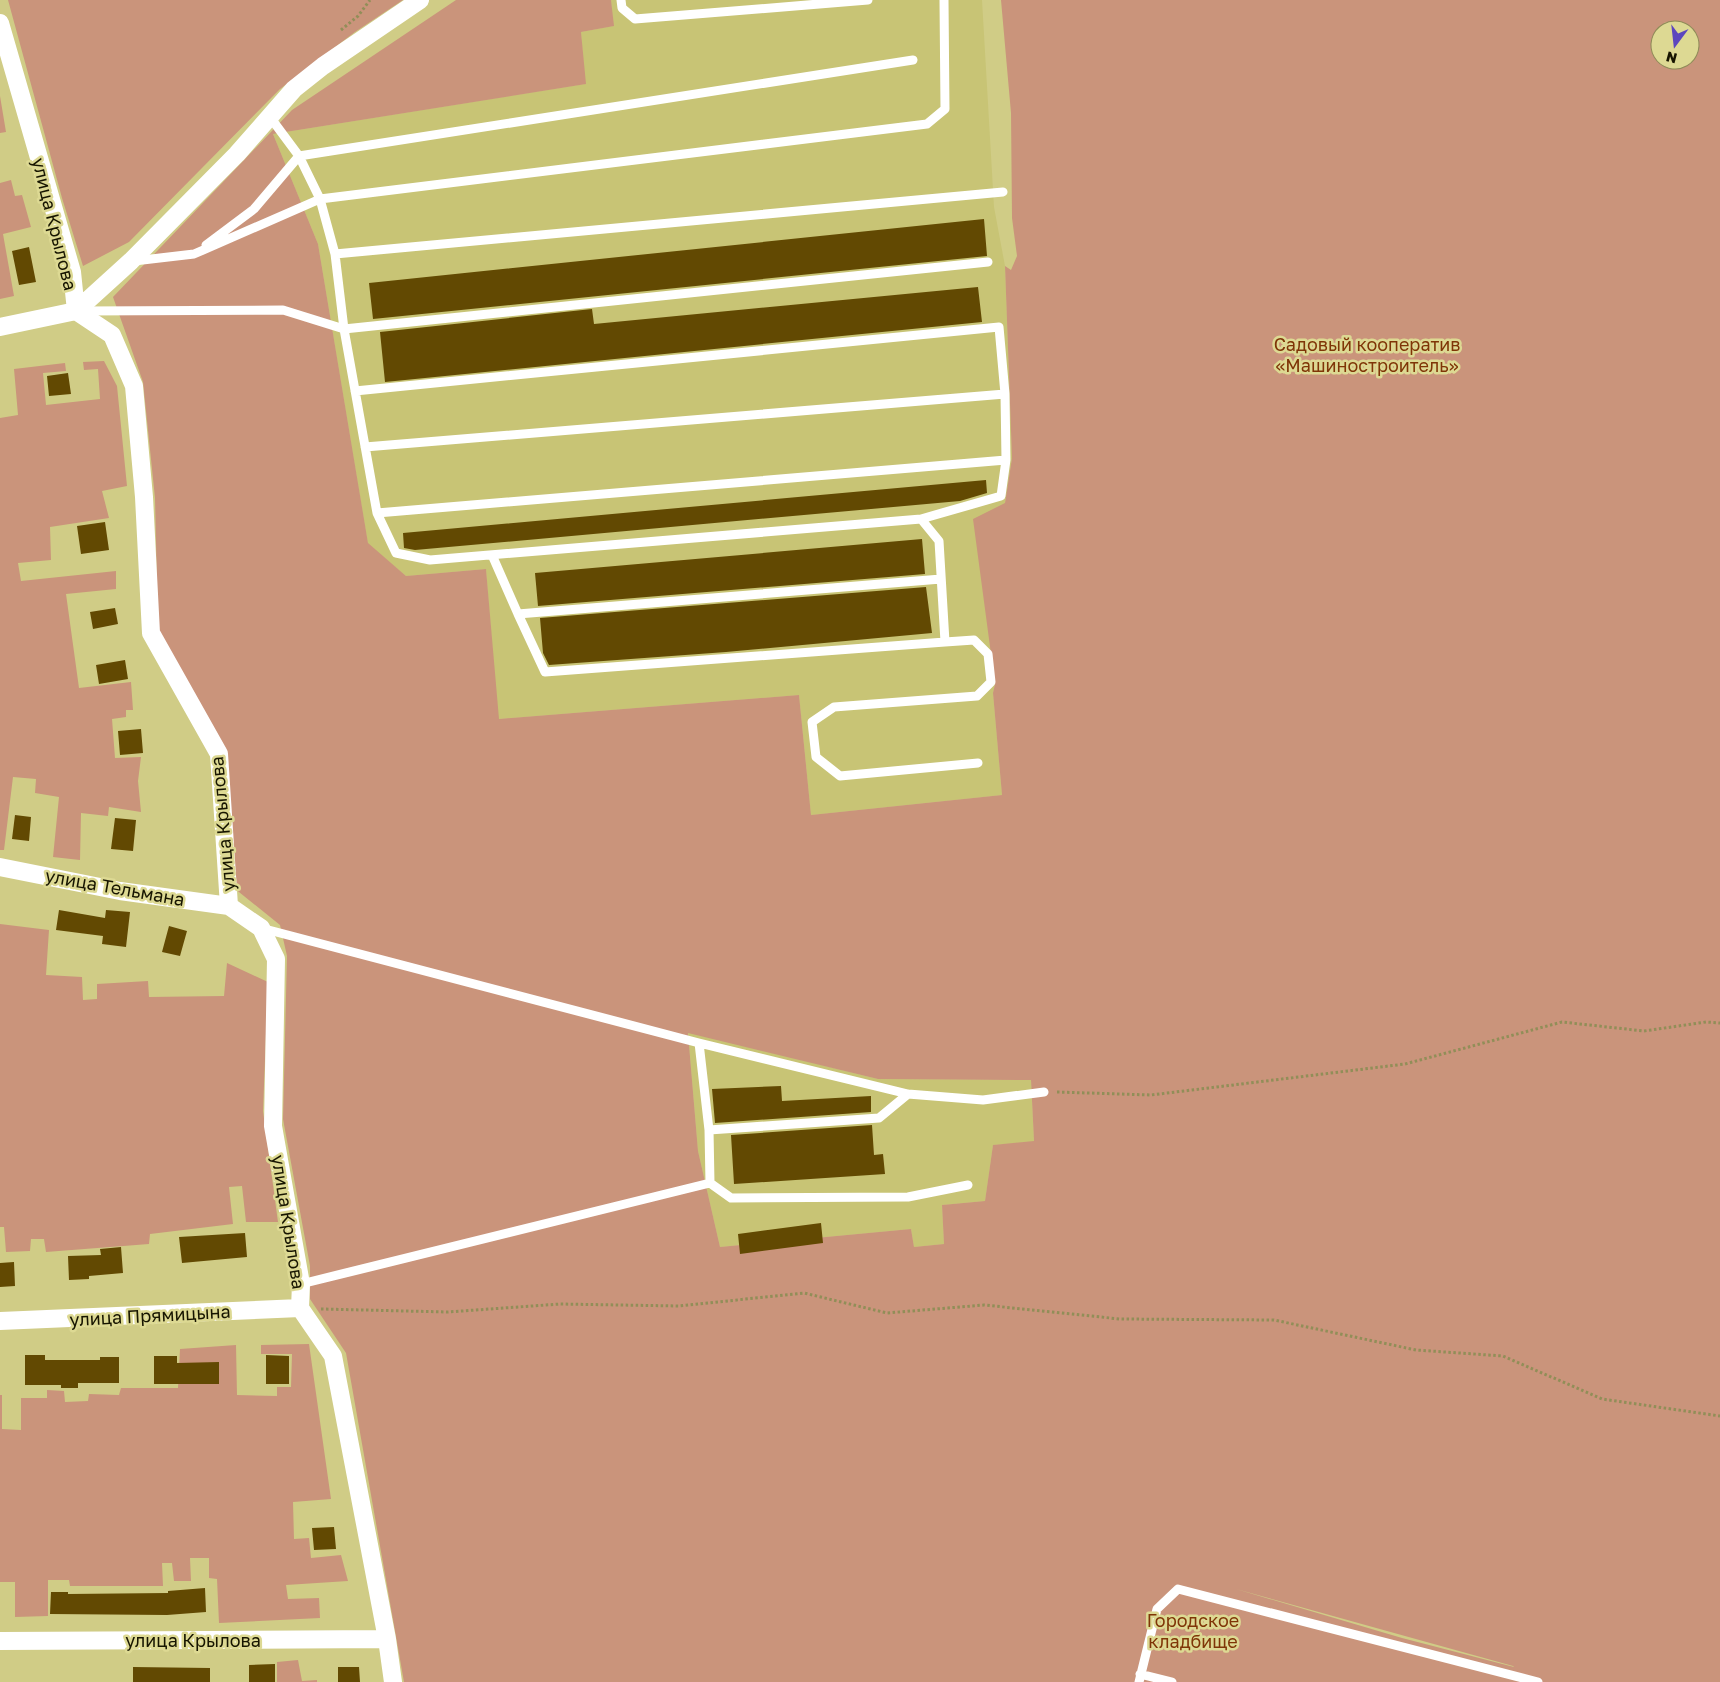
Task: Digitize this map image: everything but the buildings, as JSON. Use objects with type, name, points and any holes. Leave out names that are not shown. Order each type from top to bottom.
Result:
[{"type":"street","points":[[0,327],[76,311],[131,261],[237,154],[294,89],[323,66],[420,0]]},
{"type":"street","name":"улица Крылова","points":[[0,23],[72,272],[76,311],[112,335],[134,386],[144,497],[151,633],[219,754],[229,906],[261,928],[276,960],[273,1126],[301,1284],[300,1308],[333,1356],[387,1639],[392,1682]]},
{"type":"street","name":"улица Тельмана","points":[[0,867],[120,891],[229,906]]},
{"type":"street","name":"улица Прямицына","points":[[0,1321],[300,1308]]},
{"type":"street","name":"улица Крылова","points":[[0,1641],[387,1639]]},
{"type":"lane","points":[[621,0],[622,8],[635,19],[868,0]]},
{"type":"lane","points":[[131,261],[194,254],[320,199],[927,124],[945,109],[944,0]]},
{"type":"lane","points":[[194,254],[254,209],[299,156],[913,60]]},
{"type":"lane","points":[[270,117],[299,156],[320,199],[335,254],[344,328],[355,391],[377,513],[396,553],[430,560],[921,519],[1001,496],[1006,460],[1005,394],[999,327],[355,391]]},
{"type":"lane","points":[[335,254],[1003,192]]},
{"type":"lane","points":[[76,311],[283,310],[344,328],[988,262]]},
{"type":"lane","points":[[365,447],[1005,394]]},
{"type":"lane","points":[[377,513],[1006,460]]},
{"type":"lane","points":[[921,519],[939,541],[945,642]]},
{"type":"lane","points":[[492,555],[545,672],[974,640],[988,654],[991,682],[977,696],[834,707],[812,722],[816,756],[840,776],[978,763]]},
{"type":"lane","points":[[518,614],[941,580]]},
{"type":"lane","points":[[261,928],[699,1043],[908,1094],[983,1100],[1044,1092]]},
{"type":"lane","points":[[699,1043],[709,1130],[710,1183]]},
{"type":"lane","points":[[709,1130],[878,1118],[908,1094]]},
{"type":"lane","points":[[301,1284],[710,1183],[731,1198],[908,1197],[968,1184]]},
{"type":"lane","points":[[1172,1682],[1139,1678],[1157,1609],[1178,1589],[1538,1682]]},
{"type":"path","points":[[1044,1092],[1151,1094],[1406,1064],[1562,1022],[1644,1031],[1706,1022],[1720,1023]]},
{"type":"path","points":[[300,1308],[448,1312],[560,1304],[679,1306],[804,1293],[887,1313],[984,1304],[1120,1319],[1274,1320],[1416,1350],[1504,1356],[1602,1399],[1720,1416]]},
{"type":"shaded area","points":[[611,0],[982,0],[994,207],[1005,266],[1012,458],[1005,503],[993,693],[1002,795],[811,815],[799,695],[498,719],[486,569],[406,576],[368,544],[318,244],[273,134],[585,84],[581,32],[613,26]]},
{"type":"shaded area","points":[[688,1032],[878,1079],[1031,1080],[1034,1142],[993,1145],[985,1201],[942,1205],[944,1244],[914,1247],[911,1229],[720,1247],[698,1151]]},
{"type":"green space","points":[[8,0],[403,0],[355,32],[280,89],[129,242],[83,266],[62,198]]},
{"type":"green space","points":[[456,0],[611,0],[614,26],[581,32],[586,84],[273,134],[318,244],[368,543],[406,576],[486,569],[499,719],[799,695],[811,815],[1002,795],[993,693],[995,684],[973,519],[1005,503],[1012,458],[1005,266],[1011,270],[1017,256],[1012,218],[1011,113],[1001,0],[1720,0],[1720,1682],[404,1682],[346,1353],[310,1299],[310,1266],[283,1119],[287,956],[280,925],[234,888],[226,749],[158,629],[155,498],[143,382],[113,297],[292,110]],"holes":[[[688,1033],[878,1079],[1031,1080],[1034,1141],[993,1145],[985,1201],[942,1205],[944,1244],[914,1247],[911,1229],[720,1247],[698,1151]],[[1236,1589],[1513,1666],[1514,1667],[1402,1638]]]},
{"type":"green space","points":[[0,96],[6,132],[0,133]]},
{"type":"green space","points":[[11,180],[15,196],[22,195],[31,227],[3,234],[14,296],[0,299],[0,183]]},
{"type":"green space","points":[[104,361],[117,386],[127,486],[102,491],[109,518],[50,527],[51,560],[18,563],[21,581],[116,571],[116,589],[66,594],[79,688],[131,682],[133,710],[126,710],[126,717],[112,719],[115,758],[141,757],[138,781],[141,812],[109,807],[108,816],[81,813],[80,860],[53,857],[59,797],[35,793],[36,779],[13,777],[4,850],[0,850],[0,418],[18,415],[14,369],[65,363],[66,371],[43,373],[46,405],[100,399],[98,369],[84,370],[83,362]]},
{"type":"green space","points":[[0,924],[49,930],[46,975],[82,977],[83,1000],[97,999],[97,984],[148,981],[149,997],[224,996],[227,963],[268,982],[263,1111],[278,1222],[246,1222],[242,1186],[229,1187],[233,1224],[150,1234],[149,1244],[46,1252],[44,1239],[31,1239],[30,1251],[6,1252],[4,1227],[0,1227]]},
{"type":"green space","points":[[309,1344],[331,1499],[293,1502],[294,1539],[309,1538],[311,1558],[341,1555],[348,1581],[286,1585],[288,1599],[319,1598],[320,1618],[219,1623],[217,1579],[209,1578],[209,1558],[190,1558],[191,1581],[174,1581],[172,1563],[162,1563],[163,1586],[70,1586],[69,1580],[48,1580],[48,1616],[15,1617],[15,1582],[0,1582],[0,1395],[2,1395],[2,1429],[21,1430],[21,1398],[47,1398],[47,1390],[64,1391],[65,1402],[88,1401],[89,1394],[119,1395],[121,1388],[178,1388],[180,1349],[236,1345],[237,1395],[277,1396],[277,1387],[291,1387],[292,1354],[261,1354],[261,1345]]},
{"type":"green space","points":[[298,1660],[302,1681],[317,1680],[317,1682],[277,1682],[277,1662]]},
{"type":"park label","name":"Садовый кооператив «Машиностроитель»","points":[[1367,354]]},
{"type":"park label","name":"Городское кладбище","points":[[1193,1630]]}]
